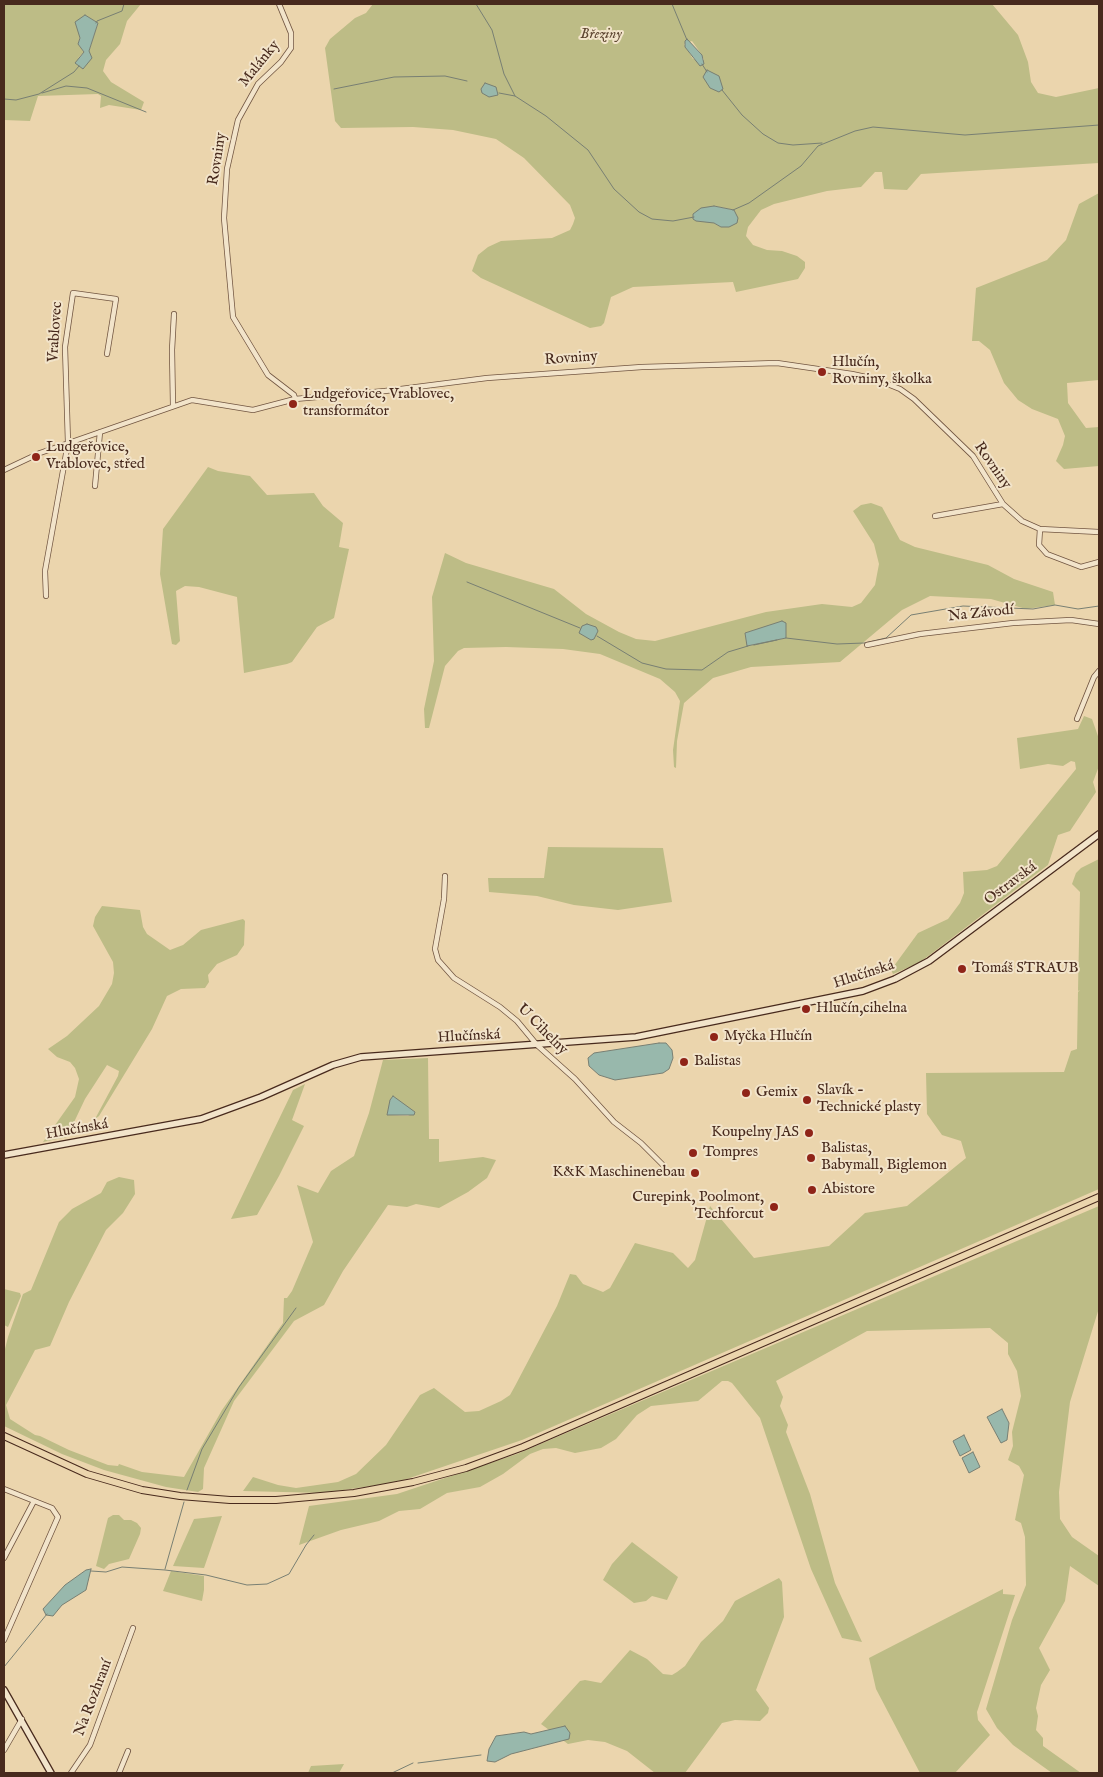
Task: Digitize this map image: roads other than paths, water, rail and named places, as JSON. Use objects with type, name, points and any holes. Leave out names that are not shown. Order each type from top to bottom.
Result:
[{"type":"main road","points":[[4,1436],[87,1474],[142,1490],[230,1500],[324,1497],[398,1485],[466,1468],[523,1447],[1099,1196]]},
{"type":"street","name":"Malánky","points":[[242,110],[258,84],[281,62],[291,48],[291,33],[279,4]]},
{"type":"street","name":"Rovniny","points":[[242,110],[236,125],[226,180],[225,234],[233,317],[268,375],[294,395],[295,399],[378,392],[487,378],[642,367],[762,362],[827,369],[875,379],[907,394],[973,456],[1003,504],[1027,525],[1040,529],[1099,532]]},
{"type":"street","name":"Vrablovec","points":[[46,596],[45,571],[68,443],[65,347],[73,293],[116,299],[107,354]]},
{"type":"street","points":[[173,406],[172,350],[174,314]]},
{"type":"street","points":[[4,470],[30,457],[173,406],[200,400],[253,410],[295,399]]},
{"type":"street","points":[[95,486],[100,432]]},
{"type":"street","points":[[935,516],[1003,504]]},
{"type":"street","points":[[1040,529],[1039,545],[1047,554],[1081,567],[1099,562]]},
{"type":"street","name":"Na Závodí","points":[[866,645],[920,634],[1013,623],[1071,620],[1099,624]]},
{"type":"street","points":[[1078,719],[1094,677],[1099,672]]},
{"type":"street","name":"Ostravská","points":[[937,955],[1099,834]]},
{"type":"street","name":"U Cihelny","points":[[445,876],[443,905],[435,949],[438,960],[454,978],[509,1014],[536,1045],[575,1079],[614,1122],[641,1143],[663,1165]]},
{"type":"street","name":"Hlučínská","points":[[4,1155],[201,1119],[261,1097],[333,1064],[356,1058],[651,1035],[853,994],[895,980],[937,955]]},
{"type":"street","points":[[4,1489],[52,1508],[58,1517],[4,1640]]},
{"type":"street","points":[[4,1558],[34,1500]]},
{"type":"street","name":"Na Rozhraní","points":[[71,1773],[90,1744],[133,1628]]},
{"type":"street","points":[[4,1690],[51,1773]]},
{"type":"street","points":[[4,1750],[22,1719]]},
{"type":"street","points":[[119,1773],[128,1751]]},
{"type":"waterway","points":[[96,23],[122,11],[124,4]]},
{"type":"waterway","points":[[476,4],[492,30],[504,74],[515,96]]},
{"type":"waterway","points":[[672,4],[687,40]]},
{"type":"waterway","points":[[702,64],[707,72]]},
{"type":"waterway","points":[[4,99],[16,100],[39,94],[74,72],[79,66]]},
{"type":"waterway","points":[[334,89],[394,77],[445,76],[467,81]]},
{"type":"waterway","points":[[42,93],[66,86],[87,88],[146,112]]},
{"type":"waterway","points":[[722,90],[742,115],[763,134],[778,143],[793,145],[822,143]]},
{"type":"waterway","points":[[499,93],[515,96],[546,116],[588,150],[614,189],[639,212],[652,219],[673,221],[694,217]]},
{"type":"waterway","points":[[733,210],[749,203],[801,166],[818,146],[855,131],[873,127],[965,135],[1099,125]]},
{"type":"waterway","points":[[467,582],[580,628]]},
{"type":"waterway","points":[[786,638],[837,644],[864,643],[886,638],[911,615],[963,606],[1033,609],[1055,605],[1078,609],[1099,606]]},
{"type":"waterway","points":[[597,636],[642,663],[666,669],[702,670],[728,652],[748,646]]},
{"type":"waterway","points":[[754,645],[777,640]]},
{"type":"waterway","points":[[187,1490],[202,1449],[239,1387],[296,1308]]},
{"type":"waterway","points":[[165,1569],[184,1502]]},
{"type":"waterway","points":[[91,1571],[106,1572],[122,1567],[165,1570],[206,1575],[247,1585],[267,1584],[289,1574],[314,1535]]},
{"type":"waterway","points":[[4,1667],[47,1614]]},
{"type":"waterway","points":[[418,1763],[481,1755]]},
{"type":"waterway","points":[[392,1773],[413,1763]]},
{"type":"place","name":"Hlučín, Rovniny, školka","points":[[822,372]]},
{"type":"place","name":"Ludgeřovice, Vrablovec, transformátor","points":[[293,404]]},
{"type":"place","name":"Ludgeřovice, Vrablovec, střed","points":[[36,457]]},
{"type":"place","name":"Tomáš STRAUB","points":[[962,969]]},
{"type":"place","name":"Hlučín,cihelna","points":[[806,1009]]},
{"type":"place","name":"Myčka Hlučín","points":[[714,1037]]},
{"type":"place","name":"Balistas","points":[[684,1062]]},
{"type":"place","name":"Gemix","points":[[746,1093]]},
{"type":"place","name":"Slavík - Technické plasty","points":[[807,1100]]},
{"type":"place","name":"Koupelny JAS","points":[[809,1133]]},
{"type":"place","name":"Tompres","points":[[693,1153]]},
{"type":"place","name":"Balistas, Babymall, Biglemon","points":[[811,1158]]},
{"type":"place","name":"K&K Maschinenebau","points":[[695,1173]]},
{"type":"place","name":"Abistore","points":[[812,1190]]},
{"type":"place","name":"Curepink, Poolmont, Techforcut","points":[[774,1207]]},
{"type":"park label","name":"Březiny","points":[[601,35]]}]
